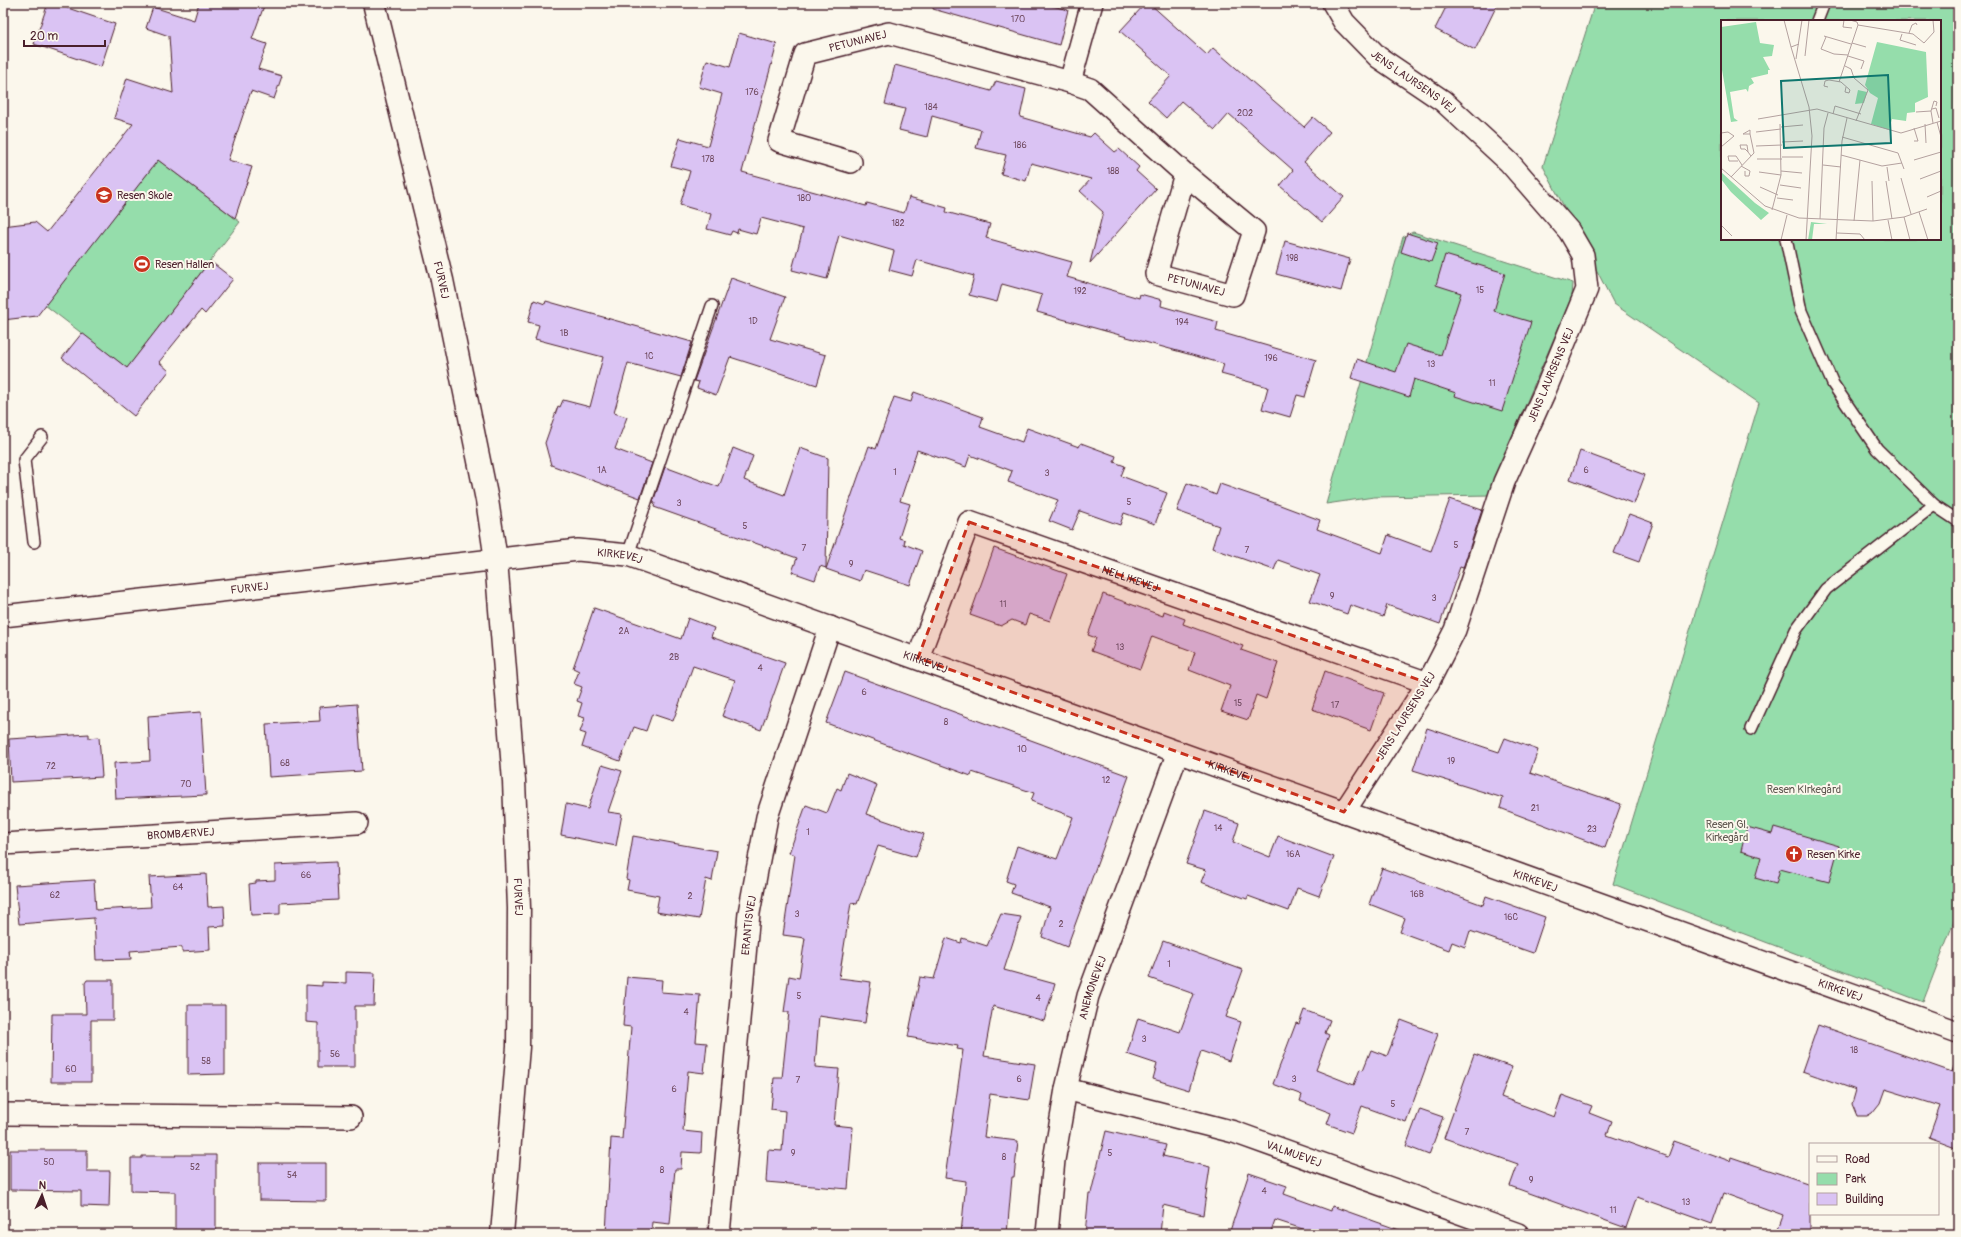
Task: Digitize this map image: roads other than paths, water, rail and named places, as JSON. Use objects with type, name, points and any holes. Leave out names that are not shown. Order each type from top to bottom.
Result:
[{"type":"main road","name":"FURVEJ","points":[[374,3],[442,280],[487,500],[496,560],[514,781],[518,908],[518,1047],[502,1234]]},
{"type":"street","points":[[1070,82],[1092,3]]},
{"type":"street","name":"JENS LAURSENS VEJ","points":[[1332,3],[1344,22],[1378,57],[1443,101],[1509,162],[1569,231],[1583,255],[1587,289],[1547,386],[1504,482],[1455,630],[1428,683],[1344,812]]},
{"type":"street","name":"PETUNIAVEJ","points":[[851,162],[779,141],[805,54],[889,33],[1070,82],[1090,89],[1185,174],[1254,231],[1233,295],[1156,274],[1185,174]]},
{"type":"street","name":"NELLIKEVEJ","points":[[918,658],[969,522],[1428,683]]},
{"type":"street","name":"KIRKEVEJ","points":[[496,560],[578,550],[628,555],[1958,1032]]},
{"type":"street","name":"FURVEJ","points":[[3,616],[496,560]]},
{"type":"street","name":"ERANTISVEJ","points":[[719,1234],[749,914],[766,817],[830,627]]},
{"type":"street","name":"ANEMONEVEJ","points":[[1047,1234],[1054,1160],[1066,1089],[1088,996],[1178,752]]},
{"type":"street","name":"BROMBÆRVEJ","points":[[3,844],[357,823]]},
{"type":"street","name":"VALMUEVEJ","points":[[1066,1089],[1234,1132],[1518,1234]]},
{"type":"street","points":[[3,1114],[351,1117]]},
{"type":"lane","points":[[1817,20],[1824,3]]},
{"type":"lane","points":[[1786,240],[1801,311],[1833,384],[1877,449],[1934,505],[1958,521]]},
{"type":"lane","points":[[628,555],[712,306]]},
{"type":"lane","points":[[34,542],[24,460],[42,437]]},
{"type":"lane","points":[[1751,729],[1796,630],[1826,589],[1934,505]]},
{"type":"place","name":"Resen Skole","points":[[104,195]]},
{"type":"place","name":"Resen Hallen","points":[[142,264]]},
{"type":"place","name":"Resen Kirke","points":[[1794,854]]},
{"type":"park label","name":"Resen KIrkegård","points":[[1804,789]]},
{"type":"park label","name":"Resen Gl. Kirkegård","points":[[1727,830]]}]
